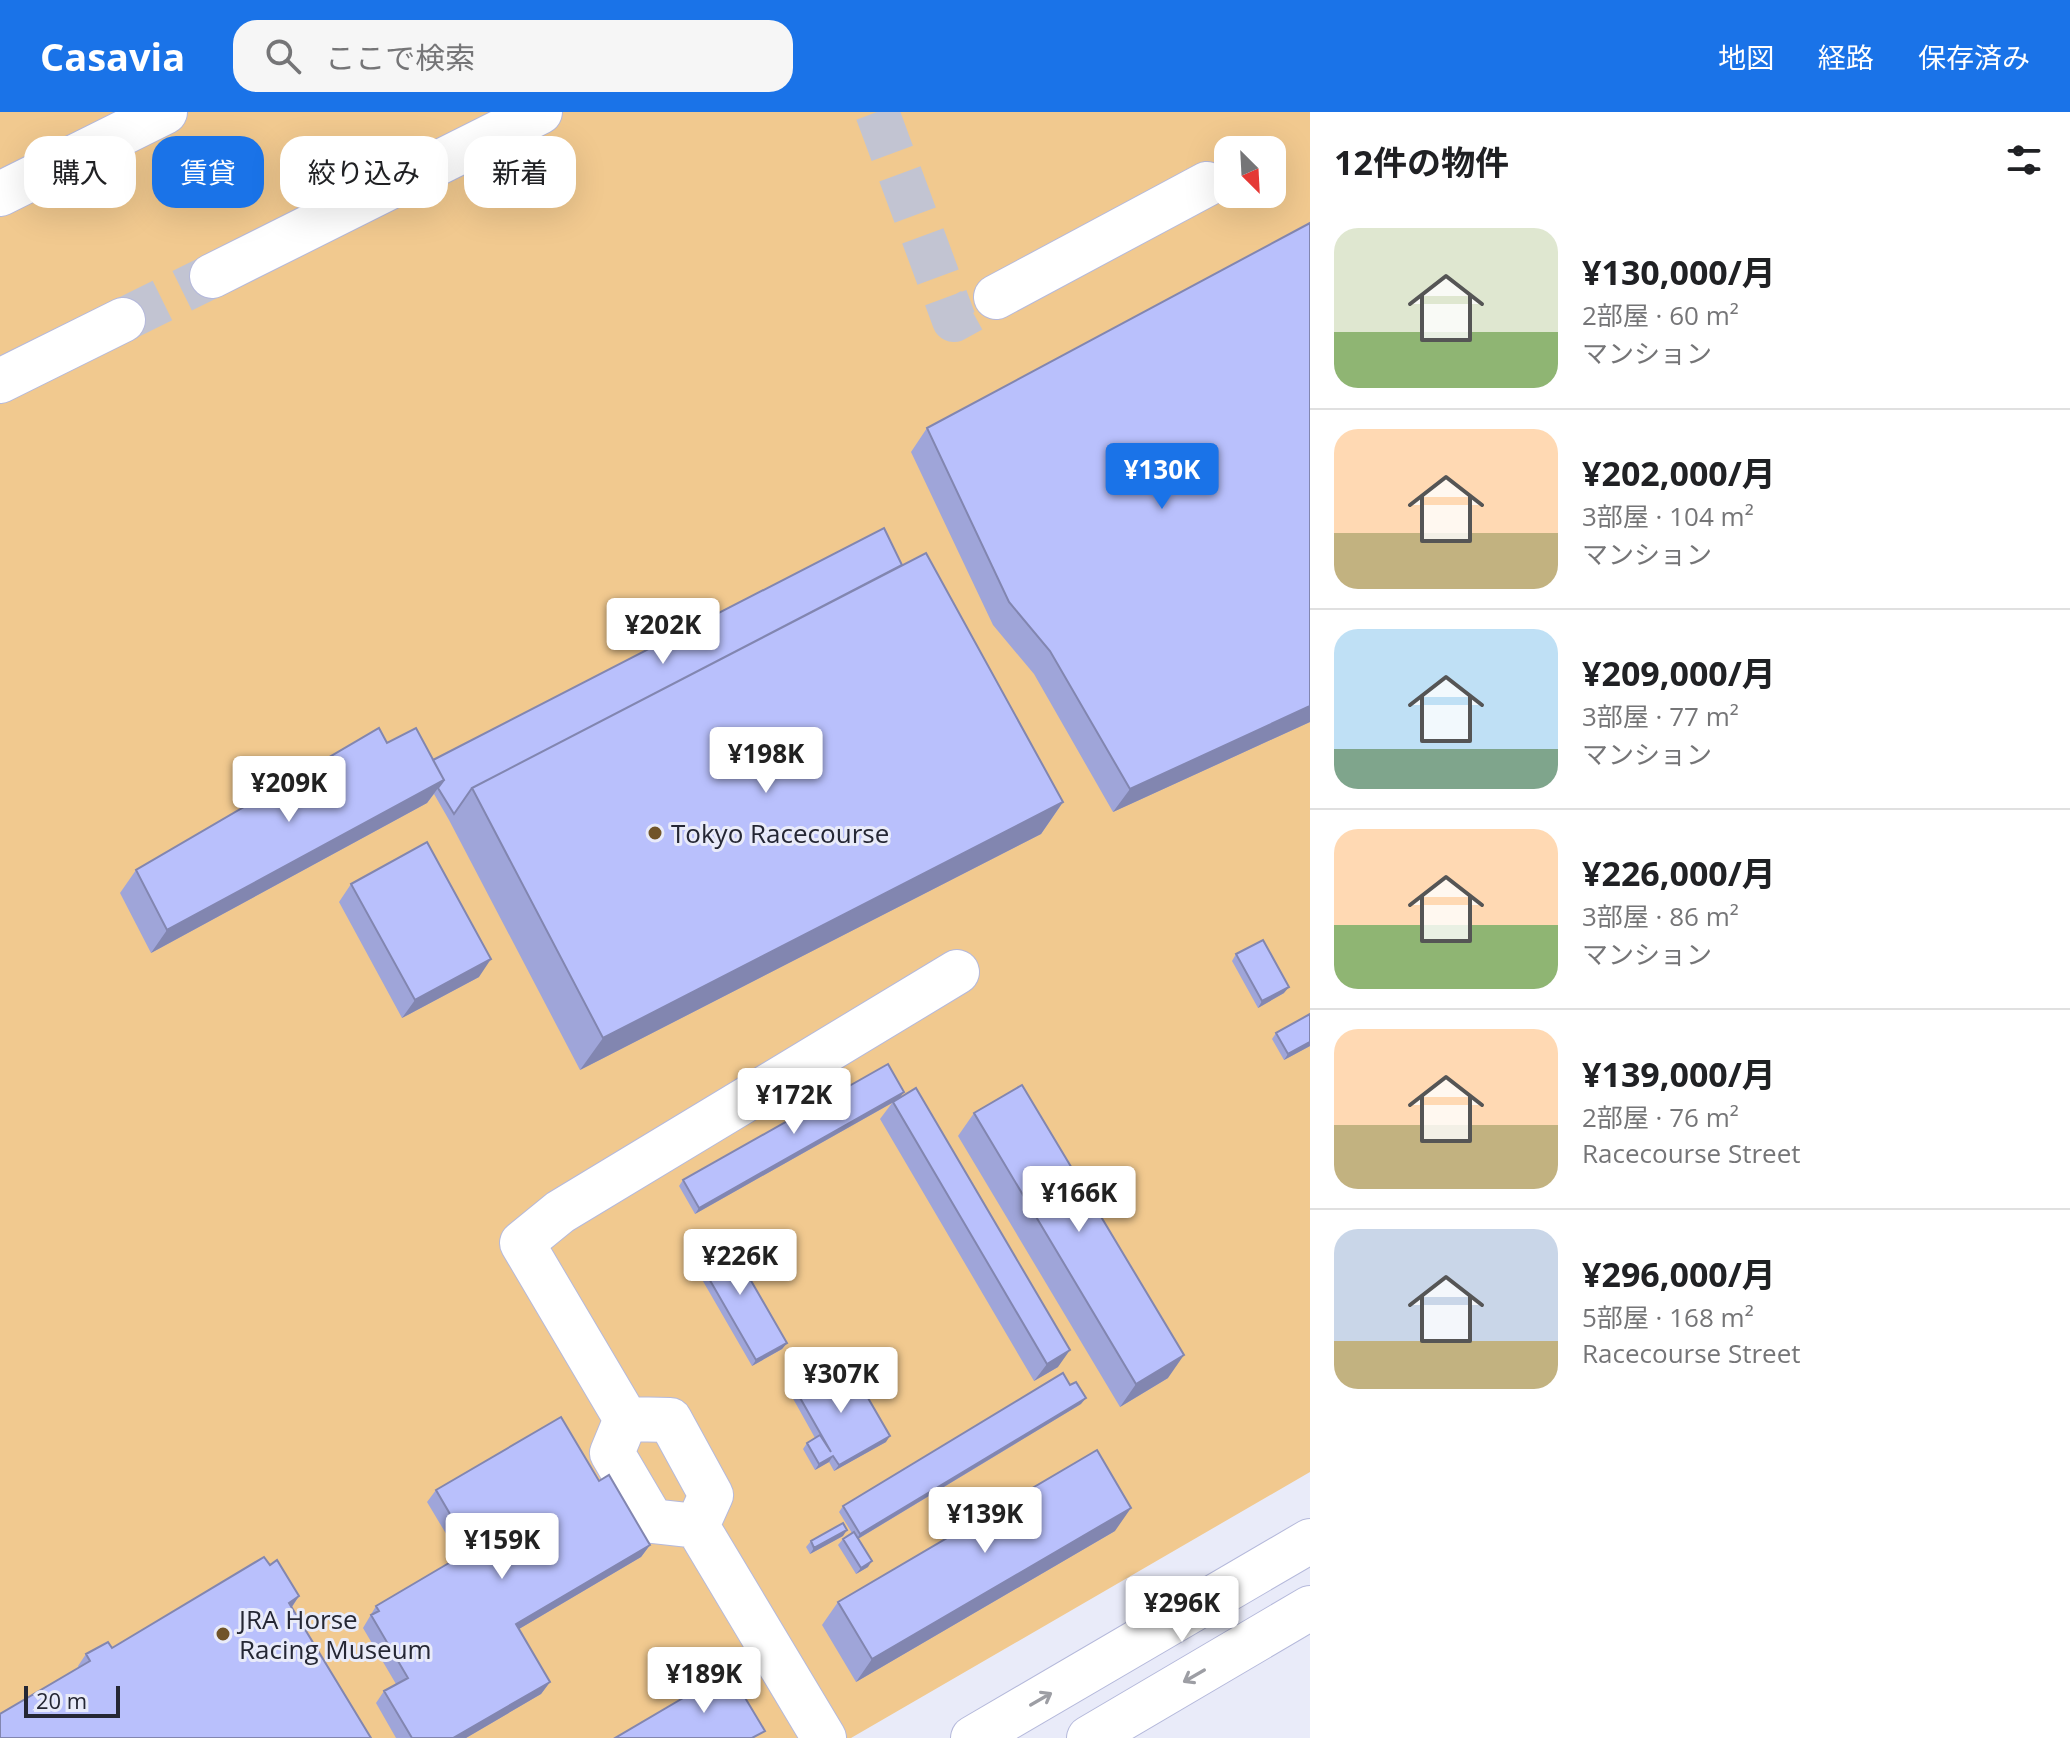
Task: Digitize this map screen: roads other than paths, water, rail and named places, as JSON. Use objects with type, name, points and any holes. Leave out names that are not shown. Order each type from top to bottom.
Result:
[{"type":"street","points":[[0,194],[165,112]]},
{"type":"street","points":[[212,276],[540,112]]},
{"type":"street","points":[[996,297],[1207,184]]},
{"type":"street","points":[[0,381],[123,320]]},
{"type":"street","points":[[626,1419],[522,1243],[560,1212],[957,972]]},
{"type":"street","points":[[626,1419],[670,1420],[711,1495],[697,1526]]},
{"type":"street","points":[[626,1419],[612,1453],[652,1521],[697,1526]]},
{"type":"street","points":[[697,1526],[824,1738]]},
{"type":"street","points":[[973,1738],[1310,1541]]},
{"type":"street","points":[[1089,1738],[1310,1608]]},
{"type":"tunnel","points":[[877,112],[954,320],[996,297]]},
{"type":"tunnel","points":[[123,320],[212,276]]},
{"type":"place","name":"Tokyo Racecourse","points":[[655,833]]},
{"type":"place","name":"JRA Horse Racing Museum","points":[[223,1634]]}]
